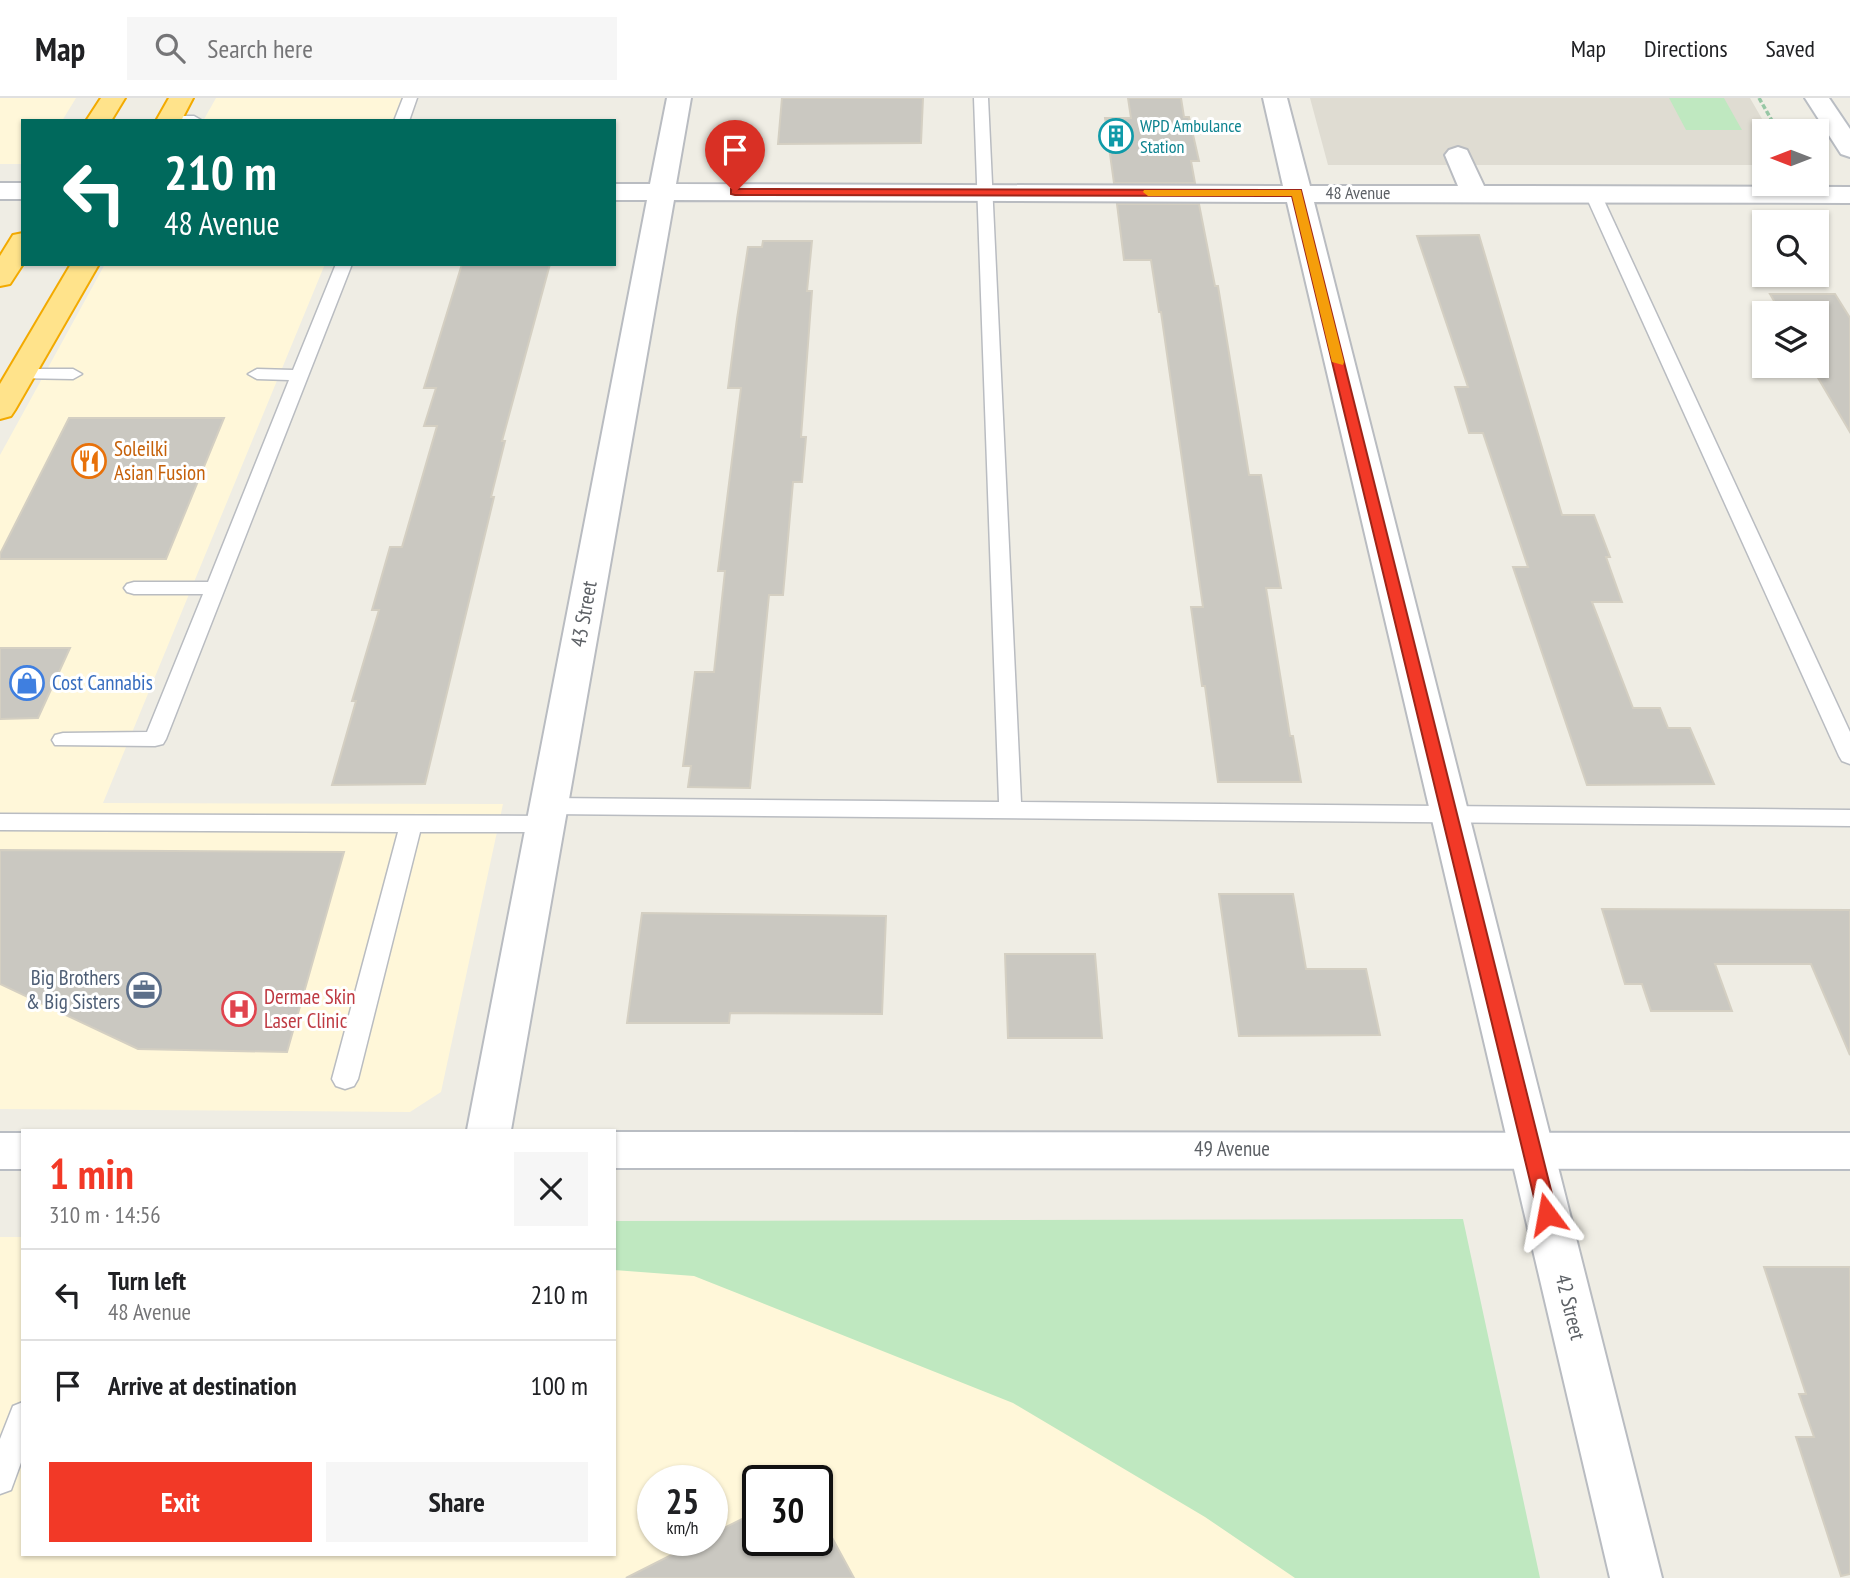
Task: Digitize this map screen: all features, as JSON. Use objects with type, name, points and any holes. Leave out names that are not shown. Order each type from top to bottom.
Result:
[{"type":"highway","points":[[99,119],[113,98]]},
{"type":"highway","points":[[169,119],[181,98]]},
{"type":"highway","points":[[0,278],[21,244]]},
{"type":"highway","points":[[0,410],[84,266]]},
{"type":"street","name":"43 Street","points":[[489,1129],[679,98]]},
{"type":"street","name":"42 Street","points":[[1275,98],[1636,1578]]},
{"type":"street","points":[[1817,98],[1850,149]]},
{"type":"street","points":[[1458,155],[1474,193]]},
{"type":"street","points":[[0,191],[21,191]]},
{"type":"street","name":"48 Avenue","points":[[616,192],[1850,195]]},
{"type":"street","name":"49 Avenue","points":[[616,1150],[1850,1151]]},
{"type":"street","points":[[0,1151],[21,1151]]},
{"type":"lane","points":[[402,119],[410,98]]},
{"type":"lane","points":[[981,98],[1010,810]]},
{"type":"lane","points":[[1593,194],[1850,756]]},
{"type":"lane","points":[[63,740],[155,739],[343,266]]},
{"type":"lane","points":[[21,374],[72,374]]},
{"type":"lane","points":[[257,374],[301,375]]},
{"type":"lane","points":[[134,588],[215,588]]},
{"type":"lane","points":[[0,822],[411,824],[547,815],[1010,810],[1850,818]]},
{"type":"lane","points":[[345,1079],[411,824]]},
{"type":"lane","points":[[0,1480],[21,1421]]},
{"type":"path","points":[[1759,98],[1772,119]]},
{"type":"shaded area","points":[[0,98],[76,98],[63,119],[21,119],[21,164],[0,164]]},
{"type":"shaded area","points":[[216,98],[418,98],[410,119],[204,119]]},
{"type":"shaded area","points":[[1310,98],[1750,98],[1762,119],[1752,119],[1752,165],[1328,165]]},
{"type":"shaded area","points":[[104,266],[324,266],[103,803],[503,804],[441,1092],[410,1112],[0,1109],[0,455]]},
{"type":"shaded area","points":[[0,1237],[21,1237],[21,1556],[616,1556],[616,1244],[1515,1578],[0,1578]]},
{"type":"green space","points":[[1669,98],[1724,98],[1742,130],[1686,130]]},
{"type":"green space","points":[[1463,1219],[1540,1578],[1295,1578],[1205,1517],[1013,1403],[694,1276],[616,1270],[616,1221]]},
{"type":"building","points":[[782,98],[923,98],[921,143],[778,144]]},
{"type":"building","points":[[1128,98],[1181,98],[1184,117],[1189,117],[1199,161],[1191,161],[1195,183],[1114,183],[1105,118],[1131,118]]},
{"type":"building","points":[[1117,204],[1199,204],[1215,286],[1218,286],[1249,475],[1261,475],[1281,588],[1266,588],[1290,736],[1293,736],[1301,782],[1218,782],[1191,607],[1203,607],[1161,312],[1151,260],[1124,260]]},
{"type":"building","points":[[1479,235],[1562,515],[1594,515],[1610,557],[1606,557],[1622,602],[1592,602],[1633,708],[1660,708],[1668,728],[1690,728],[1714,784],[1587,785],[1513,567],[1528,567],[1483,433],[1469,433],[1455,387],[1468,387],[1417,236]]},
{"type":"building","points":[[763,241],[812,241],[807,291],[812,291],[801,437],[806,437],[802,482],[793,482],[783,595],[769,595],[750,788],[688,787],[691,766],[683,766],[695,672],[714,672],[725,571],[718,571],[741,388],[728,388],[737,319],[748,247],[762,247]]},
{"type":"building","points":[[461,266],[549,266],[502,441],[505,441],[491,497],[494,497],[425,784],[332,785],[356,701],[352,701],[379,610],[372,610],[390,547],[402,547],[437,426],[424,426],[436,388],[424,388]]},
{"type":"building","points":[[1770,294],[1835,294],[1850,318],[1850,432],[1818,378],[1829,378],[1829,301],[1774,301]]},
{"type":"building","points":[[69,418],[224,418],[166,559],[0,559],[0,554]]},
{"type":"building","name":"Cost Cannabis","points":[[0,648],[70,648],[38,718],[0,719]]},
{"type":"building","points":[[0,850],[344,852],[287,1052],[138,1049],[0,984]]},
{"type":"building","points":[[1219,894],[1293,894],[1306,969],[1366,969],[1380,1035],[1239,1036]]},
{"type":"building","points":[[1602,909],[1850,910],[1850,1055],[1811,964],[1715,964],[1732,1011],[1651,1011],[1642,984],[1625,984]]},
{"type":"building","points":[[642,913],[886,916],[882,1014],[730,1013],[729,1023],[627,1023]]},
{"type":"building","points":[[1005,954],[1095,954],[1102,1038],[1008,1038]]},
{"type":"building","points":[[1764,1267],[1850,1267],[1850,1574],[1841,1576],[1796,1437],[1814,1437],[1799,1394],[1806,1394]]},
{"type":"building","points":[[742,1519],[742,1556],[833,1556],[833,1539],[854,1578],[626,1578],[669,1556],[728,1556],[728,1526]]},
{"type":"slow traffic","points":[[1148,192],[1297,193],[1338,362]]},
{"type":"place","name":"WPD Ambulance Station","points":[[1116,136]]},
{"type":"place","name":"Soleilki Asian Fusion","points":[[89,461]]},
{"type":"place","name":"Cost Cannabis","points":[[27,683]]},
{"type":"place","name":"Big Brothers & Big Sisters","points":[[144,990]]},
{"type":"place","name":"Dermae Skin Laser Clinic","points":[[239,1009]]},
{"type":"route","points":[[735,192],[1297,193],[1547,1214]]}]
